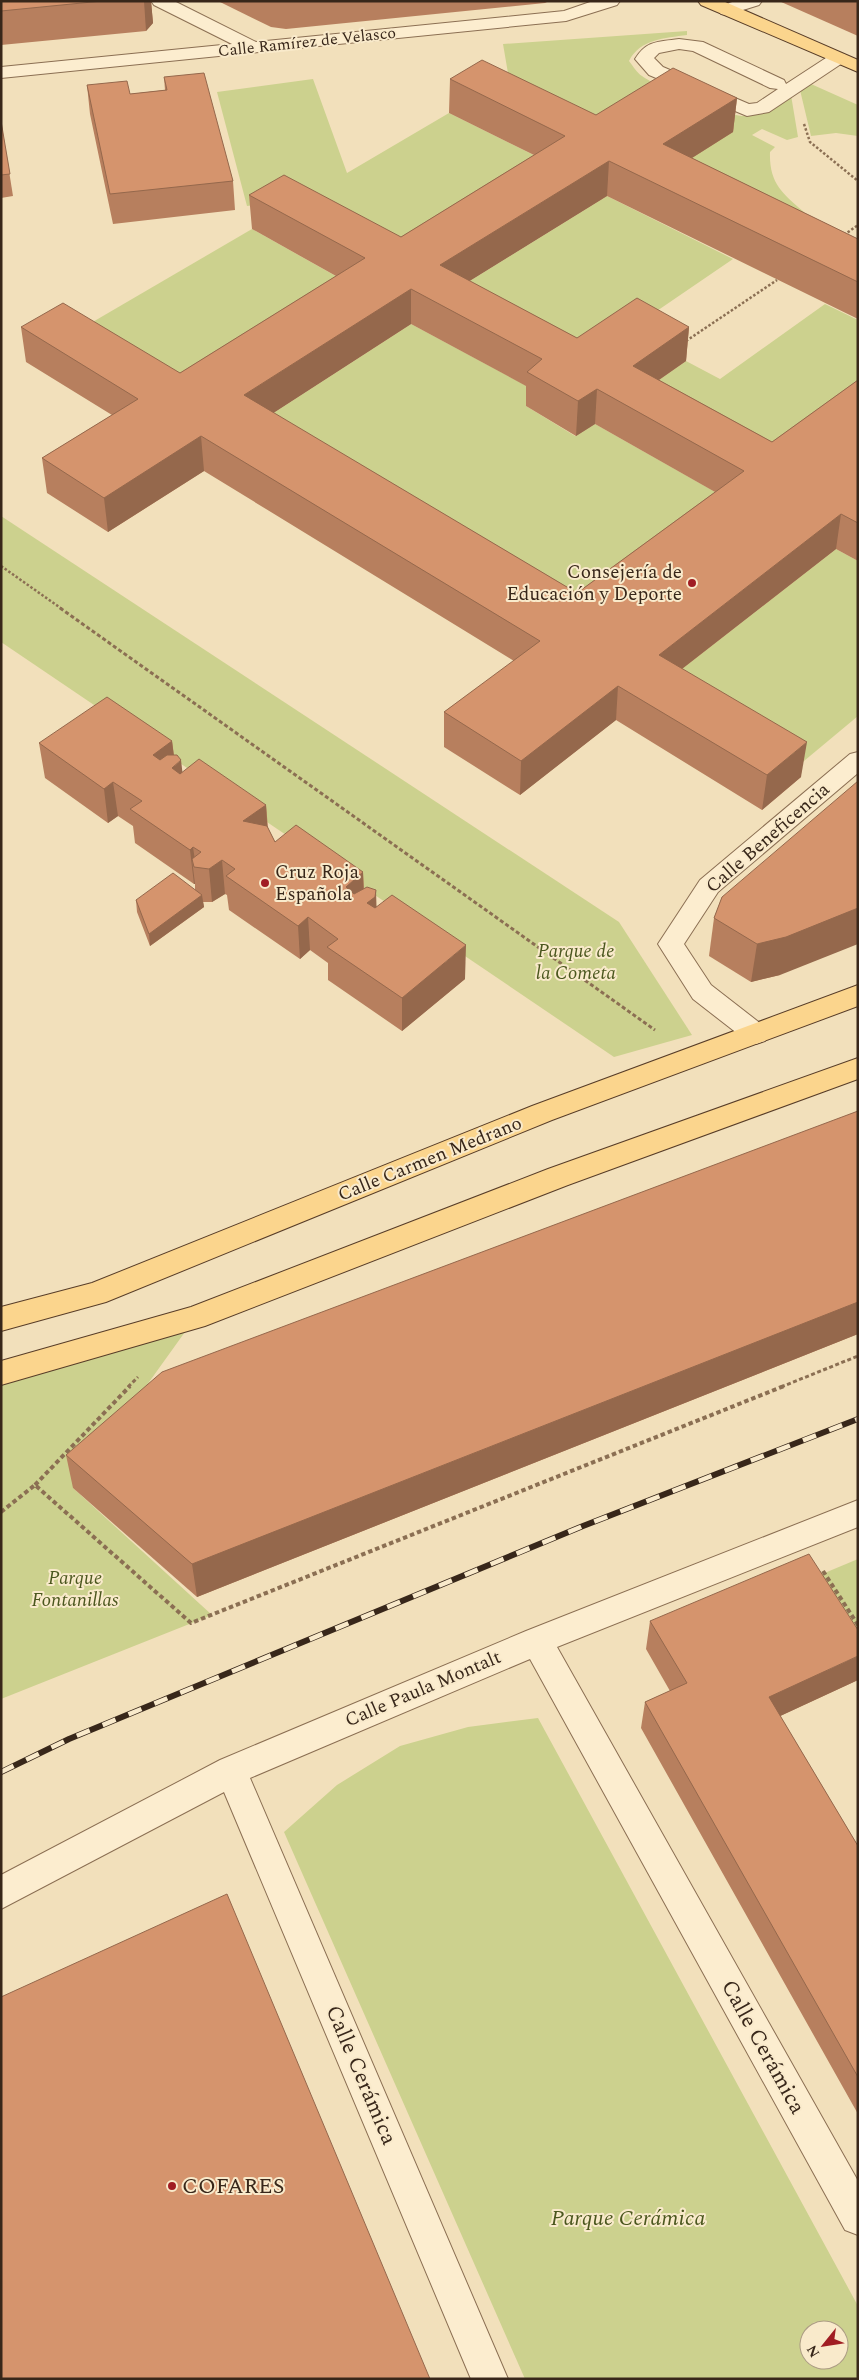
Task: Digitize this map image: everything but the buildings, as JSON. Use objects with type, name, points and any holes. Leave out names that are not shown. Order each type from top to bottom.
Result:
[{"type":"main road","points":[[707,1],[858,67]]},
{"type":"main road","name":"Calle Carmen Medrano","points":[[1,1319],[96,1294],[542,1113],[694,1058],[858,995]]},
{"type":"main road","points":[[1,1373],[195,1318],[558,1177],[858,1068]]},
{"type":"street","points":[[160,1],[254,48]]},
{"type":"street","name":"Calle Ramírez de Velasco","points":[[1,73],[566,16],[611,1]]},
{"type":"street","points":[[727,10],[753,1]]},
{"type":"street","points":[[785,86],[697,46],[679,44],[654,48],[649,50],[644,60],[656,71],[747,110],[762,108],[785,86],[838,58]]},
{"type":"street","name":"Calle Beneficencia","points":[[756,1034],[702,992],[672,944],[709,886],[858,760]]},
{"type":"street","name":"Calle Paula Montalt","points":[[1,1893],[231,1771],[537,1641],[858,1513]]},
{"type":"street","name":"Calle Cerámica","points":[[537,1641],[858,2217]]},
{"type":"street","name":"Calle Cerámica","points":[[231,1771],[490,2379]]},
{"type":"path","points":[[785,86],[810,142],[858,181]]},
{"type":"path","points":[[837,240],[858,225]]},
{"type":"path","points":[[683,343],[777,280]]},
{"type":"path","points":[[1,566],[694,1058]]},
{"type":"path","points":[[35,1485],[191,1623],[858,1356]]},
{"type":"path","points":[[1,1512],[35,1485],[142,1374]]},
{"type":"path","points":[[801,1536],[858,1625]]},
{"type":"green space","points":[[687,31],[687,35],[646,44],[629,61],[640,75],[651,82],[695,102],[740,116],[761,113],[791,95],[798,137],[787,140],[762,129],[752,135],[775,147],[770,152],[770,163],[775,180],[783,193],[804,212],[773,234],[594,149],[510,85],[503,44]]},
{"type":"green space","points":[[313,79],[347,173],[449,113],[564,170],[401,272],[304,198],[247,206],[217,92]]},
{"type":"green space","points":[[811,84],[858,105],[858,136],[836,133],[811,136],[800,90]]},
{"type":"green space","points":[[607,196],[733,259],[629,330],[575,373],[439,300]]},
{"type":"green space","points":[[252,229],[366,293],[183,407],[67,337]]},
{"type":"green space","points":[[825,304],[858,320],[858,411],[768,477],[630,400],[686,361],[720,379]]},
{"type":"green space","points":[[411,324],[540,393],[526,406],[575,436],[595,424],[740,506],[575,628],[247,430]]},
{"type":"green space","name":"Parque de la Cometa","points":[[1,516],[619,922],[692,1035],[614,1057],[1,642]]},
{"type":"green space","points":[[836,549],[858,561],[858,716],[792,771],[656,689]]},
{"type":"green space","name":"Parque Fontanillas","points":[[195,1318],[73,1488],[212,1615],[1,1699],[1,1371]]},
{"type":"green space","points":[[858,1559],[858,1670],[803,1582]]},
{"type":"green space","name":"Parque Cerámica","points":[[538,1718],[858,2306],[858,2379],[525,2379],[284,1832],[337,1785],[400,1746],[468,1727]]},
{"type":"railway","points":[[1,1772],[69,1739],[583,1526],[858,1419]]},
{"type":"place","name":"Consejería de Educación y Deporte","points":[[692,583]]},
{"type":"place","name":"Cruz Roja Española","points":[[265,883]]},
{"type":"place","name":"COFARES","points":[[172,2186]]}]
